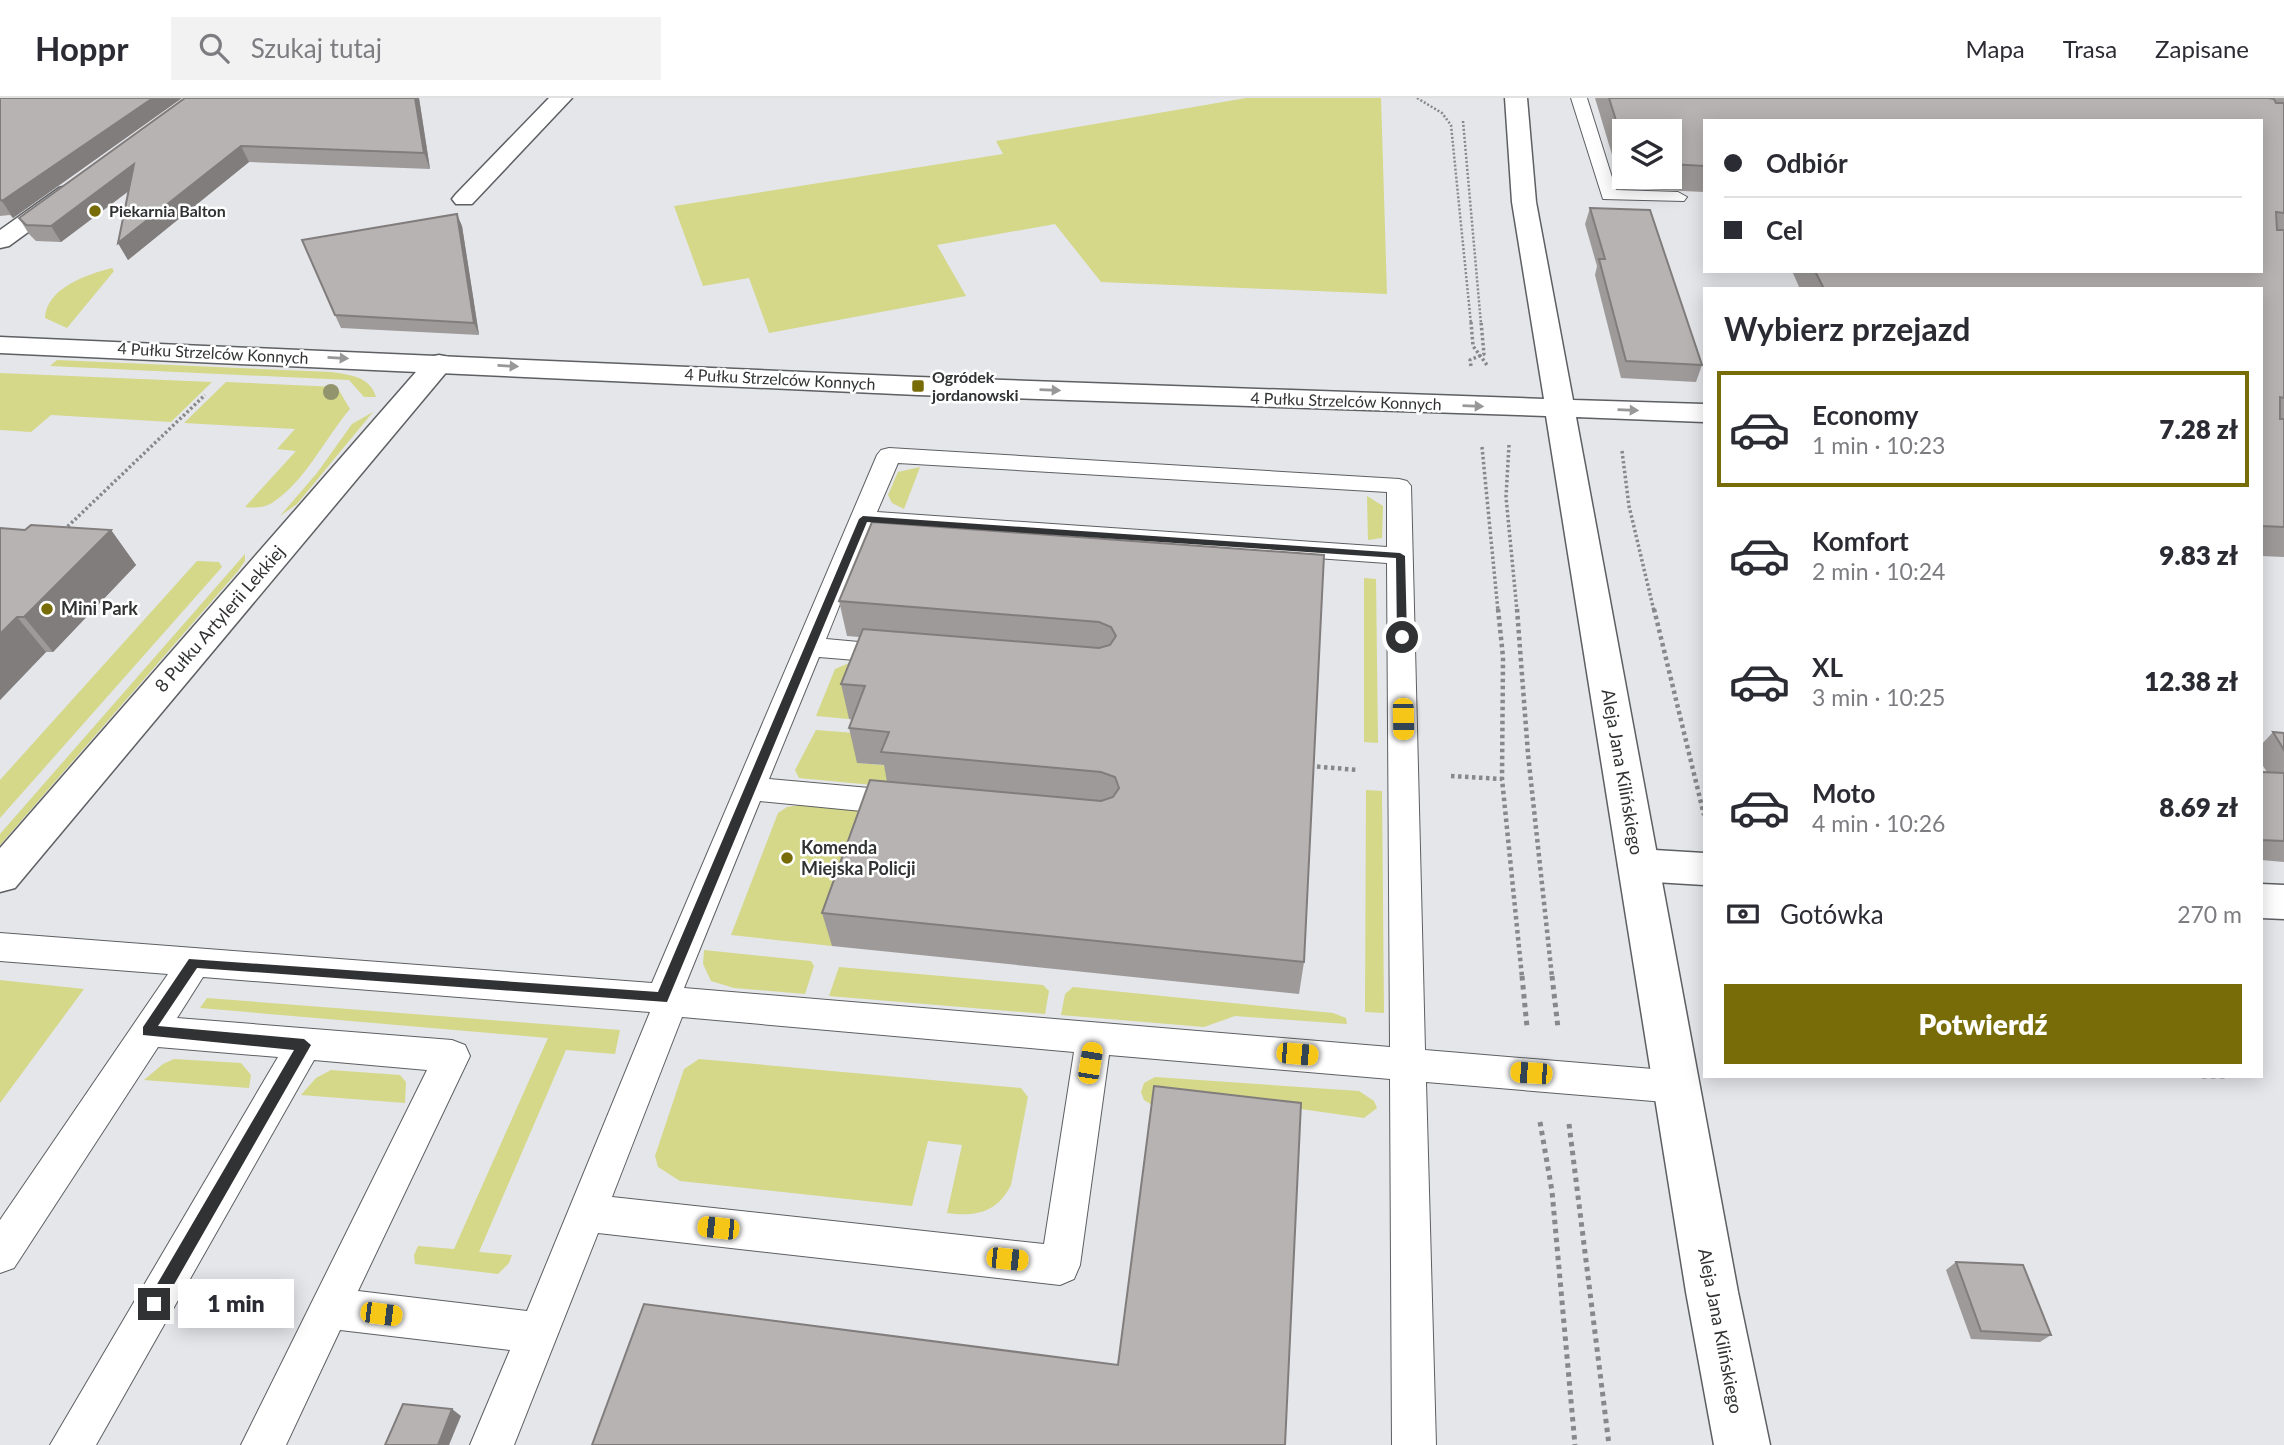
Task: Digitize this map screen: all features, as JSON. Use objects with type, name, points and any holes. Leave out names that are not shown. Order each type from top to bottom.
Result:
[{"type":"street","points":[[464,200],[561,98]]},
{"type":"street","name":"Aleja Jana Kilińskiego","points":[[1516,98],[1523,191],[1559,408],[1742,1445]]},
{"type":"street","points":[[0,241],[89,177]]},
{"type":"street","name":"4 Pułku Strzelców Konnych","points":[[0,345],[918,386],[1703,413]]},
{"type":"street","name":"8 Pułku Artylerii Lekkiej","points":[[0,876],[439,363]]},
{"type":"street","points":[[1638,865],[1703,869]]},
{"type":"street","points":[[2263,901],[2284,902]]},
{"type":"lane","points":[[1579,98],[1609,195],[1678,198]]},
{"type":"lane","points":[[492,1445],[586,1213],[750,789],[889,455],[1399,486],[1414,1445]]},
{"type":"lane","points":[[863,519],[1400,556]]},
{"type":"lane","points":[[809,647],[920,656]]},
{"type":"lane","points":[[750,789],[926,805]]},
{"type":"lane","points":[[0,947],[667,999],[699,1006],[1677,1087]]},
{"type":"lane","points":[[0,1254],[194,962]]},
{"type":"lane","points":[[148,1031],[452,1056],[263,1445]]},
{"type":"lane","points":[[586,1213],[1059,1265],[1094,1038]]},
{"type":"lane","points":[[72,1445],[304,1045]]},
{"type":"lane","points":[[329,1308],[538,1333]]},
{"type":"path","points":[[1417,98],[1442,113],[1451,125],[1473,346],[1499,379],[1511,457],[1506,497],[1524,676],[1552,1191],[1575,1445]]},
{"type":"path","points":[[1463,121],[1484,354],[1470,360],[1471,371]]},
{"type":"path","points":[[58,536],[214,387]]},
{"type":"path","points":[[1481,440],[1503,657],[1502,779],[1547,1075],[1609,1445]]},
{"type":"path","points":[[1621,444],[1629,506],[1703,811]]},
{"type":"green space","points":[[1246,98],[1381,98],[1387,294],[1101,282],[1055,224],[937,245],[966,296],[769,333],[749,278],[703,286],[674,206],[1003,154],[996,141]]},
{"type":"green space","points":[[112,268],[114,271],[67,328],[45,318],[47,307],[60,291],[92,274]]},
{"type":"green space","points":[[57,360],[331,372],[364,381],[376,397],[364,397],[349,380],[50,366]]},
{"type":"green space","points":[[0,373],[212,382],[171,422],[51,415],[31,432],[0,430]]},
{"type":"green space","points":[[226,382],[337,387],[350,409],[295,484],[266,506],[245,507],[296,451],[277,449],[295,429],[184,423]]},
{"type":"green space","points":[[373,412],[297,504],[280,516],[317,473],[352,424]]},
{"type":"green space","points":[[920,467],[904,509],[892,503],[888,495],[898,472]]},
{"type":"green space","points":[[1367,496],[1383,506],[1382,538],[1368,540]]},
{"type":"green space","points":[[245,554],[245,561],[238,571],[0,845],[0,834]]},
{"type":"green space","points":[[197,561],[219,562],[222,567],[0,818],[0,780]]},
{"type":"green space","points":[[1364,578],[1376,579],[1378,743],[1364,742]]},
{"type":"green space","points":[[849,663],[1083,683],[849,719],[816,716],[835,669]]},
{"type":"green space","points":[[816,730],[867,734],[858,763],[1064,781],[1060,803],[799,778],[795,770]]},
{"type":"green space","points":[[1366,790],[1382,791],[1384,1013],[1365,1012]]},
{"type":"green space","points":[[802,805],[868,812],[832,946],[731,935],[778,813],[787,807]]},
{"type":"green space","points":[[704,950],[811,961],[814,966],[805,994],[734,988],[711,981],[703,964]]},
{"type":"green space","points":[[839,967],[1043,985],[1049,991],[1045,1014],[829,996]]},
{"type":"green space","points":[[0,980],[84,989],[0,1103]]},
{"type":"green space","points":[[1073,987],[1333,1013],[1346,1018],[1347,1024],[1235,1016],[1204,1027],[1061,1015],[1065,994]]},
{"type":"green space","points":[[207,998],[620,1030],[615,1054],[566,1050],[479,1252],[512,1255],[509,1263],[498,1274],[415,1264],[414,1255],[418,1246],[454,1249],[548,1038],[200,1008]]},
{"type":"green space","points":[[174,1059],[241,1063],[251,1075],[249,1088],[144,1080],[163,1064]]},
{"type":"green space","points":[[699,1059],[1021,1088],[1028,1097],[1011,1185],[999,1202],[984,1211],[947,1213],[962,1145],[928,1141],[912,1206],[680,1181],[658,1167],[655,1156],[684,1069]]},
{"type":"green space","points":[[331,1070],[400,1075],[406,1082],[405,1103],[301,1095],[316,1078]]},
{"type":"green space","points":[[1155,1077],[1359,1091],[1374,1101],[1377,1108],[1364,1118],[1294,1108],[1152,1105],[1144,1100],[1141,1092],[1144,1083]]},
{"type":"building","points":[[0,98],[153,98],[2,201]]},
{"type":"building","points":[[185,98],[415,98],[424,153],[241,146],[118,243],[134,164],[51,226],[26,225],[19,218]]},
{"type":"building","points":[[1609,98],[2268,98],[2274,99],[2276,103],[2284,103],[2284,213],[2276,212],[2277,230],[2284,230],[2284,398],[2280,397],[2280,419],[2284,419],[2284,527],[2263,526],[2263,287],[1823,287],[1816,273],[2263,273],[2263,119],[1703,119],[1703,166],[1682,165],[1682,119],[1616,119]]},
{"type":"building","points":[[1590,208],[1650,210],[1702,365],[1626,361],[1599,259],[1605,259]]},
{"type":"building","points":[[457,214],[474,323],[335,315],[302,240]]},
{"type":"building","points":[[872,522],[1324,555],[1304,962],[822,913],[870,780],[1101,801],[1113,797],[1119,788],[1115,777],[1101,772],[881,752],[889,732],[849,728],[865,686],[841,684],[863,629],[1099,648],[1110,645],[1116,636],[1111,627],[1099,622],[839,601]]},
{"type":"building","points":[[31,525],[111,530],[24,617],[17,617],[0,634],[0,528],[25,530]]},
{"type":"building","points":[[2273,732],[2284,733],[2284,750]]},
{"type":"building","points":[[2263,772],[2284,773],[2284,841],[2263,840]]},
{"type":"building","points":[[1154,1086],[1301,1103],[1285,1445],[592,1445],[644,1304],[1118,1365]]},
{"type":"building","points":[[1956,1262],[2023,1265],[2051,1335],[1981,1331]]},
{"type":"building","points":[[403,1404],[452,1409],[438,1445],[385,1445]]},
{"type":"place","name":"Piekarnia Balton","points":[[95,211]]},
{"type":"place","name":"Ogródek jordanowski","points":[[918,386]]},
{"type":"place","name":"Mini Park","points":[[47,609]]},
{"type":"place","name":"Komenda Miejska Policji","points":[[787,858]]},
{"type":"route","points":[[154,1304],[304,1045],[148,1031],[194,962],[663,998],[863,519],[1400,556],[1402,637]]}]
